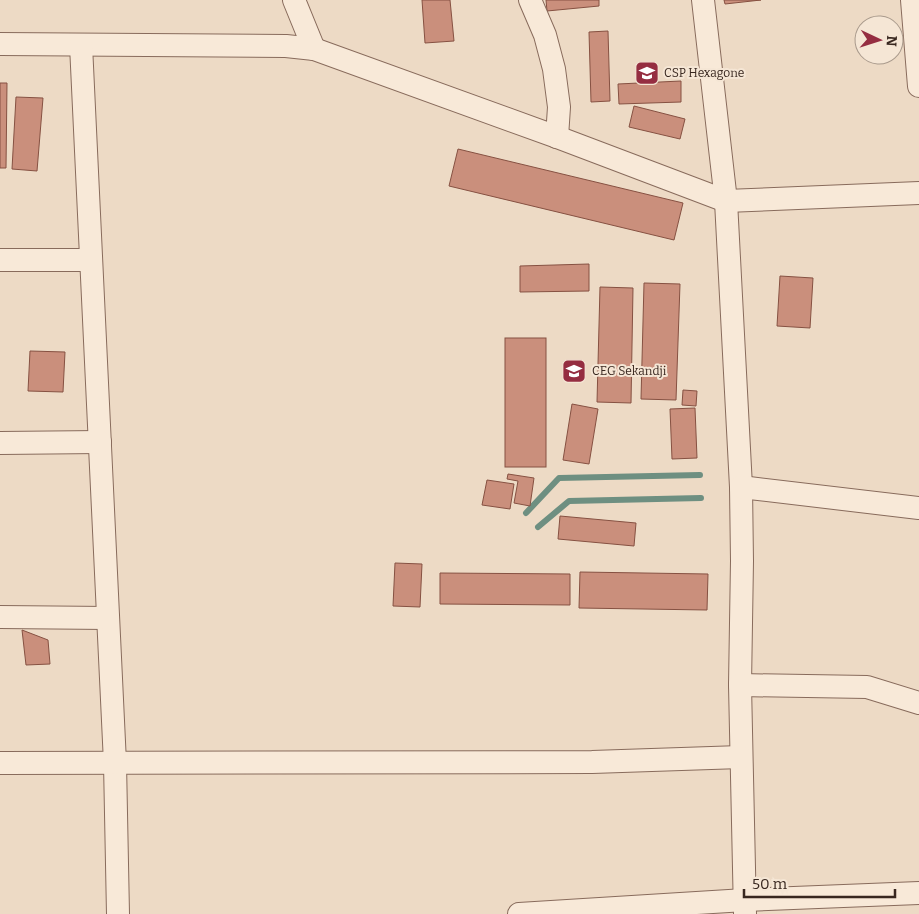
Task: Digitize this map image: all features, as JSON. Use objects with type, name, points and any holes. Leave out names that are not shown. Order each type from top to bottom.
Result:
[{"type":"street","points":[[294,0],[314,49]]},
{"type":"street","points":[[530,0],[545,35],[554,69],[559,107],[557,137]]},
{"type":"street","points":[[703,0],[726,201],[741,487],[740,685],[745,907]]},
{"type":"street","points":[[912,0],[919,86]]},
{"type":"street","points":[[0,44],[286,46],[314,49],[557,137],[726,201],[919,194]]},
{"type":"street","points":[[80,44],[115,763],[118,914]]},
{"type":"street","points":[[0,260],[91,260]]},
{"type":"street","points":[[0,443],[100,442]]},
{"type":"street","points":[[741,487],[919,508]]},
{"type":"street","points":[[0,617],[108,618]]},
{"type":"street","points":[[740,685],[867,688],[919,703]]},
{"type":"street","points":[[0,763],[592,762],[741,757]]},
{"type":"street","points":[[519,914],[745,907],[919,893]]},
{"type":"building","points":[[422,0],[450,0],[454,41],[425,43]]},
{"type":"building","points":[[546,0],[599,0],[599,6],[547,11]]},
{"type":"building","points":[[724,0],[761,0],[725,4]]},
{"type":"building","points":[[608,31],[610,101],[591,102],[589,32]]},
{"type":"building","points":[[681,81],[681,102],[619,104],[618,84]]},
{"type":"building","points":[[0,83],[7,83],[6,168],[0,168]]},
{"type":"building","points":[[16,97],[43,98],[37,171],[12,169]]},
{"type":"building","points":[[634,106],[685,119],[680,139],[629,127]]},
{"type":"building","points":[[458,149],[683,203],[674,240],[449,186]]},
{"type":"building","points":[[589,264],[589,291],[520,292],[520,266]]},
{"type":"building","points":[[780,276],[813,278],[810,328],[777,326]]},
{"type":"building","points":[[644,283],[680,284],[676,400],[641,399]]},
{"type":"building","points":[[600,287],[633,288],[631,403],[597,402]]},
{"type":"building","points":[[505,338],[546,338],[546,467],[505,467]]},
{"type":"building","points":[[30,351],[65,352],[63,392],[28,391]]},
{"type":"building","points":[[683,390],[697,391],[696,406],[682,405]]},
{"type":"building","points":[[572,404],[598,409],[589,464],[563,460]]},
{"type":"building","points":[[695,408],[697,458],[672,459],[670,409]]},
{"type":"building","points":[[508,474],[534,478],[530,506],[514,503],[518,481],[507,479]]},
{"type":"building","points":[[487,480],[514,484],[510,509],[482,505]]},
{"type":"building","points":[[560,516],[636,523],[634,546],[558,539]]},
{"type":"building","points":[[395,563],[422,564],[420,607],[393,606]]},
{"type":"building","points":[[580,572],[708,574],[707,610],[579,608]]},
{"type":"building","points":[[440,573],[570,574],[570,605],[440,604]]},
{"type":"building","points":[[22,630],[48,640],[50,664],[26,665]]},
{"type":"waterway","points":[[526,513],[559,478],[700,475]]},
{"type":"waterway","points":[[538,527],[569,501],[701,498]]},
{"type":"place","name":"CSP Hexagone","points":[[647,73]]},
{"type":"place","name":"CEG Sekandji","points":[[574,371]]}]
